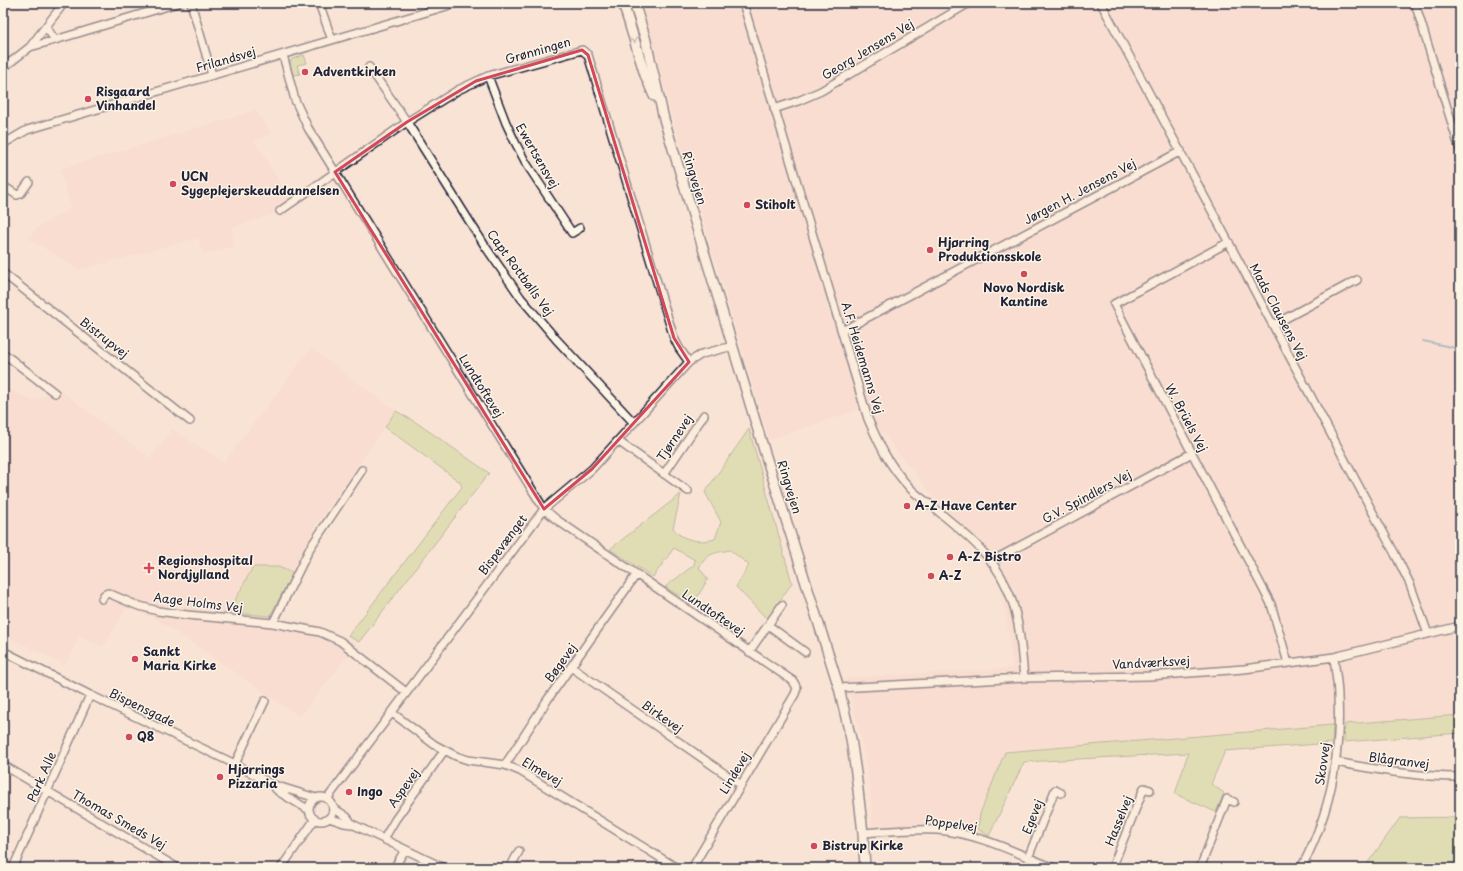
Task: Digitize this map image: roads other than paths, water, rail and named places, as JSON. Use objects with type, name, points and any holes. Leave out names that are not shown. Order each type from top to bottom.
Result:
[{"type":"main road","name":"Ringvejen","points":[[623,3],[645,75],[664,119]]},
{"type":"main road","name":"Ringvejen","points":[[634,3],[664,119],[839,688],[851,739],[856,772],[863,833],[865,868]]},
{"type":"street","points":[[3,68],[30,47],[64,3]]},
{"type":"street","points":[[30,47],[178,3]]},
{"type":"street","points":[[191,3],[212,75]]},
{"type":"street","points":[[319,3],[332,40]]},
{"type":"street","name":"Frilandsvej","points":[[3,144],[27,130],[457,3]]},
{"type":"street","name":"A.F. Heidemanns Vej","points":[[743,3],[868,419],[882,450],[892,466],[910,488],[971,539],[992,561],[1006,584],[1015,608],[1020,633],[1024,678]]},
{"type":"street","name":"Georg Jensens Vej","points":[[774,109],[821,91],[969,3]]},
{"type":"street","name":"Mads Clausens Vej","points":[[1101,3],[1398,560],[1410,584],[1428,634]]},
{"type":"street","points":[[1415,3],[1460,150]]},
{"type":"street","points":[[46,27],[55,40]]},
{"type":"street","name":"Grønningen","points":[[280,211],[407,122],[458,90],[488,76],[582,50],[588,55],[674,338],[689,362]]},
{"type":"street","name":"Lundtoftevej","points":[[282,55],[295,100],[308,128],[544,509],[557,520],[636,575],[793,681],[797,688]]},
{"type":"street","name":"Capt Rottbølls Vej","points":[[369,67],[407,122],[485,246],[522,298],[556,339],[634,423]]},
{"type":"street","name":"Ewertsensvej","points":[[488,76],[506,123],[526,163],[572,233],[580,228]]},
{"type":"street","name":"Jørgen H. Jensens Vej","points":[[842,331],[1181,151]]},
{"type":"street","points":[[3,186],[17,195],[21,193],[29,182]]},
{"type":"street","name":"W. Brüels Vej","points":[[1229,242],[1114,304],[1271,604],[1288,663]]},
{"type":"street","name":"Bistrupvej","points":[[3,273],[190,421]]},
{"type":"street","points":[[1273,324],[1357,280]]},
{"type":"street","name":"Bispevænget","points":[[327,799],[544,509],[592,469],[689,362],[702,354],[733,346]]},
{"type":"street","points":[[3,353],[54,393]]},
{"type":"street","name":"Tjørnevej","points":[[664,474],[704,415]]},
{"type":"street","name":"Tjørnevej","points":[[618,441],[688,491]]},
{"type":"street","name":"G.V. Spindlers Vej","points":[[992,561],[1192,453]]},
{"type":"street","points":[[273,623],[310,548],[362,470]]},
{"type":"street","name":"Bøgevej","points":[[505,765],[548,699],[636,575]]},
{"type":"street","name":"Aage Holms Vej","points":[[102,599],[104,595],[108,593],[136,605],[158,611],[194,616],[273,623],[320,632],[340,641],[406,692]]},
{"type":"street","name":"Lundtoftevej","points":[[749,652],[782,605]]},
{"type":"street","points":[[768,626],[805,652]]},
{"type":"street","name":"Vandværksvej","points":[[839,688],[1024,678],[1149,676],[1244,669],[1334,657],[1460,626]]},
{"type":"street","name":"Bispensgade","points":[[3,651],[90,695],[235,764],[271,784],[316,798]]},
{"type":"street","name":"Skovvej","points":[[1302,868],[1323,818],[1332,786],[1336,762],[1339,723],[1334,657]]},
{"type":"street","name":"Birkevej","points":[[571,667],[741,785]]},
{"type":"street","name":"Lindevej","points":[[692,868],[795,694],[797,688]]},
{"type":"street","name":"Park Alle","points":[[13,868],[90,695]]},
{"type":"street","points":[[235,764],[265,701]]},
{"type":"street","name":"Elmevej","points":[[391,712],[444,751],[468,760],[505,765],[520,771],[677,868]]},
{"type":"street","name":"Aspevej","points":[[384,839],[395,820],[444,751]]},
{"type":"street","name":"Blågranvej","points":[[1336,762],[1392,772],[1460,777]]},
{"type":"street","name":"Thomas Smeds Vej","points":[[3,765],[178,868]]},
{"type":"street","name":"Bispensgade","points":[[271,784],[279,792],[309,810]]},
{"type":"street","name":"Hasselvej","points":[[1112,868],[1144,788],[1150,790]]},
{"type":"street","name":"Egevej","points":[[1028,858],[1055,790],[1061,793]]},
{"type":"street","points":[[320,797],[327,799],[332,804],[332,814],[329,818],[322,821],[314,819],[309,810],[311,803],[316,798],[320,797]]},
{"type":"street","points":[[1200,868],[1227,799],[1234,802]]},
{"type":"street","points":[[333,808],[347,817],[352,824]]},
{"type":"street","points":[[329,818],[352,824],[444,868]]},
{"type":"street","points":[[281,868],[314,819]]},
{"type":"street","name":"Poppelvej","points":[[863,833],[938,830],[980,839],[1054,868]]},
{"type":"street","points":[[394,868],[405,850]]},
{"type":"street","points":[[510,868],[519,851]]},
{"type":"waterway","points":[[1423,341],[1460,349]]},
{"type":"place","name":"Adventkirken","points":[[305,72]]},
{"type":"place","name":"Risgaard Vinhandel","points":[[88,99]]},
{"type":"place","name":"UCN Sygeplejerskeuddannelsen","points":[[173,184]]},
{"type":"place","name":"Stiholt","points":[[747,205]]},
{"type":"place","name":"Hjørring Produktionsskole","points":[[930,250]]},
{"type":"place","name":"Novo Nordisk Kantine","points":[[1024,274]]},
{"type":"place","name":"A-Z Have Center","points":[[907,506]]},
{"type":"place","name":"A-Z Bistro","points":[[950,557]]},
{"type":"place","name":"Regionshospital Nordjylland","points":[[149,568]]},
{"type":"place","name":"A-Z","points":[[931,576]]},
{"type":"place","name":"Sankt Maria Kirke","points":[[135,659]]},
{"type":"place","name":"Q8","points":[[129,737]]},
{"type":"place","name":"Hjørrings Pizzaria","points":[[220,777]]},
{"type":"place","name":"Ingo","points":[[349,792]]},
{"type":"place","name":"Bistrup Kirke","points":[[814,846]]}]
